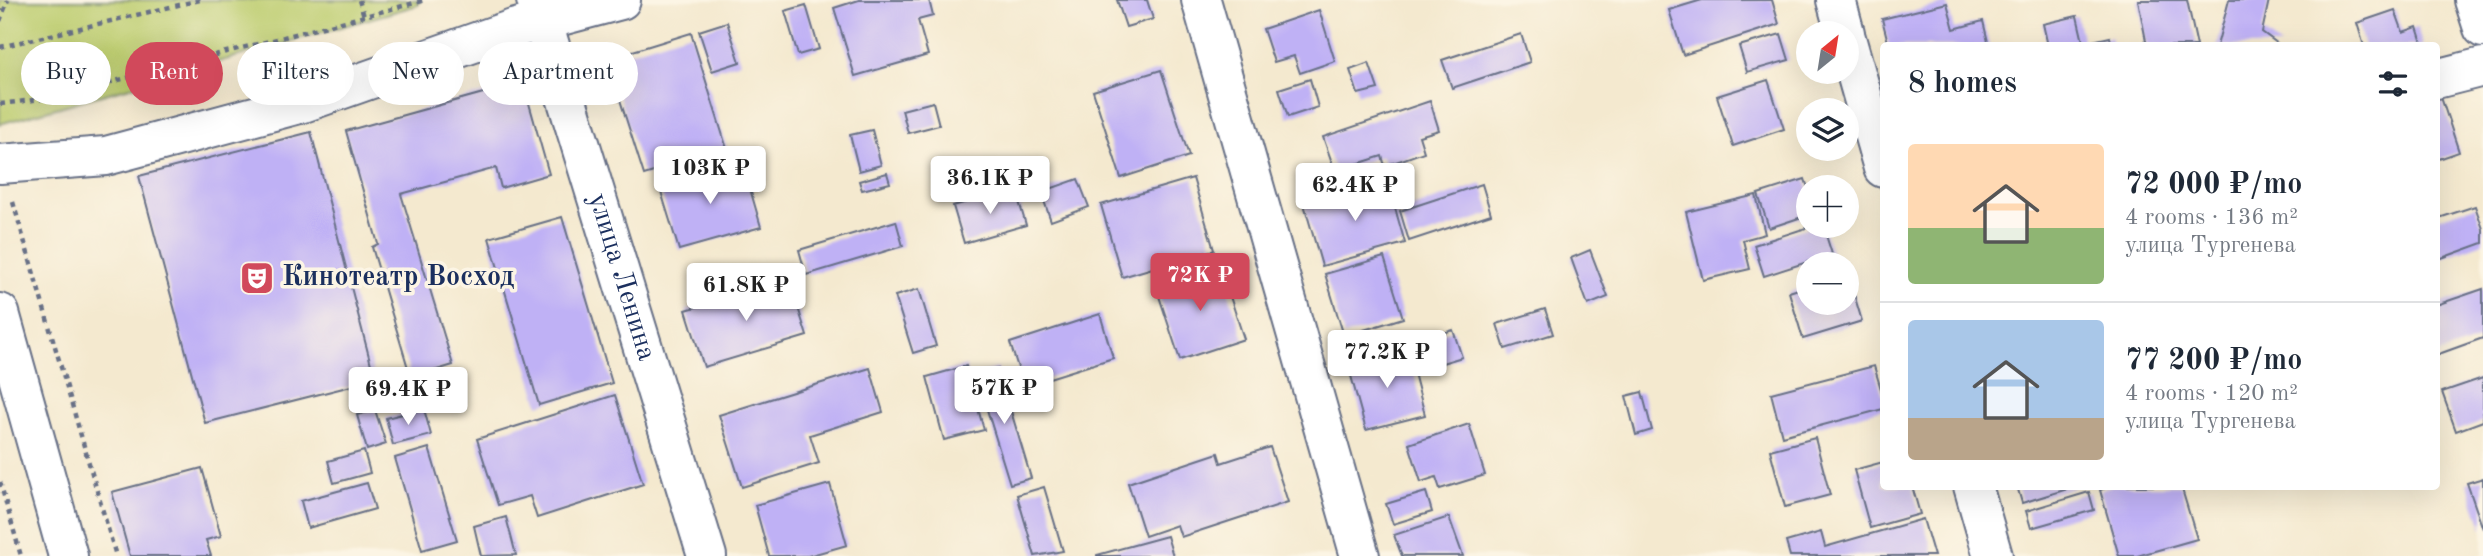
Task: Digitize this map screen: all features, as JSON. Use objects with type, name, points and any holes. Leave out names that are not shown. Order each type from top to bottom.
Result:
[{"type":"street","points":[[1,164],[106,156],[303,103],[516,28],[539,11],[621,0]]},
{"type":"street","points":[[1201,0],[1360,556]]},
{"type":"street","points":[[1836,0],[1842,21]]},
{"type":"street","points":[[2474,0],[2483,28]]},
{"type":"street","name":"улица Ленина","points":[[539,11],[707,556]]},
{"type":"street","points":[[2440,78],[2483,67]]},
{"type":"street","points":[[1859,79],[1880,150]]},
{"type":"street","points":[[0,313],[68,556]]},
{"type":"street","points":[[1974,490],[1993,556]]},
{"type":"path","points":[[0,21],[8,0]]},
{"type":"path","points":[[0,47],[200,0]]},
{"type":"path","points":[[359,0],[364,16]]},
{"type":"path","points":[[0,104],[50,98],[426,0]]},
{"type":"path","points":[[1,164],[116,556]]},
{"type":"path","points":[[0,482],[21,556]]},
{"type":"green space","points":[[0,0],[420,0],[418,5],[288,42],[237,42],[237,57],[223,61],[223,42],[125,42],[125,88],[111,92],[111,42],[21,42],[21,105],[67,105],[0,124]]},
{"type":"building","points":[[859,0],[929,0],[933,16],[918,20],[928,55],[855,76],[834,8]]},
{"type":"building","points":[[1117,0],[1147,0],[1153,19],[1126,27]]},
{"type":"building","points":[[1702,0],[1772,0],[1779,24],[1683,55],[1669,10]]},
{"type":"building","points":[[2138,0],[2187,0],[2196,42],[2146,42]]},
{"type":"building","points":[[2229,0],[2269,0],[2262,32],[2276,42],[2218,42]]},
{"type":"building","points":[[1947,3],[1954,29],[1983,21],[1988,42],[1888,42],[1882,19]]},
{"type":"building","points":[[806,5],[819,49],[798,55],[785,11]]},
{"type":"building","points":[[1319,10],[1335,61],[1300,73],[1294,56],[1274,62],[1263,29]]},
{"type":"building","points":[[2395,10],[2403,32],[2417,27],[2422,42],[2363,42],[2357,23]]},
{"type":"building","points":[[2077,16],[2083,42],[2047,42],[2043,24]]},
{"type":"building","points":[[727,22],[740,62],[712,71],[699,31]]},
{"type":"building","points":[[691,33],[727,149],[644,175],[622,105],[638,105],[638,49]]},
{"type":"building","points":[[1521,34],[1530,62],[1452,88],[1442,60]]},
{"type":"building","points":[[1781,34],[1789,60],[1747,72],[1739,46]]},
{"type":"building","points":[[2110,37],[2111,42],[2088,42]]},
{"type":"building","points":[[1369,63],[1378,89],[1358,94],[1350,70]]},
{"type":"building","points":[[1161,70],[1189,156],[1121,178],[1093,91]]},
{"type":"building","points":[[1310,79],[1318,107],[1288,117],[1279,89]]},
{"type":"building","points":[[1768,80],[1784,129],[1733,146],[1717,96]]},
{"type":"building","points":[[478,94],[478,105],[530,105],[549,174],[501,188],[496,168],[401,194],[453,365],[411,378],[372,247],[378,244],[346,131],[440,105],[464,105],[464,98]]},
{"type":"building","points":[[2440,94],[2459,152],[2440,159]]},
{"type":"building","points":[[1430,101],[1439,130],[1419,136],[1424,152],[1385,166],[1382,156],[1335,171],[1323,137]]},
{"type":"building","points":[[933,102],[939,125],[908,133],[902,110]]},
{"type":"building","points":[[872,130],[881,165],[859,171],[850,135]]},
{"type":"building","name":"Кинотеатр Восход","points":[[311,132],[375,380],[205,423],[139,176]]},
{"type":"building","points":[[742,161],[761,227],[679,250],[659,185]]},
{"type":"building","points":[[887,173],[890,183],[862,190],[859,181]]},
{"type":"building","points":[[1193,178],[1214,250],[1122,277],[1101,205]]},
{"type":"building","points":[[1078,179],[1089,207],[1051,221],[1041,192]]},
{"type":"building","points":[[1387,180],[1405,243],[1322,266],[1304,204]]},
{"type":"building","points":[[1796,182],[1796,219],[1769,228],[1758,194]]},
{"type":"building","points":[[1482,184],[1491,214],[1409,241],[1400,211]]},
{"type":"building","points":[[1015,188],[1026,225],[964,243],[953,206]]},
{"type":"building","points":[[1756,195],[1765,234],[1743,240],[1750,269],[1703,280],[1686,212]]},
{"type":"building","points":[[2475,206],[2483,229],[2483,243],[2440,259],[2440,218]]},
{"type":"building","points":[[562,217],[612,383],[539,405],[489,238]]},
{"type":"building","points":[[896,221],[903,246],[806,275],[799,250]]},
{"type":"building","points":[[1796,231],[1796,238],[1827,238],[1831,252],[1796,252],[1796,266],[1764,276],[1754,245]]},
{"type":"building","points":[[1590,250],[1608,297],[1588,305],[1571,258]]},
{"type":"building","points":[[1384,257],[1403,318],[1344,336],[1325,274]]},
{"type":"building","points":[[1220,266],[1244,339],[1180,360],[1156,287]]},
{"type":"building","points":[[789,279],[807,336],[704,367],[686,310]]},
{"type":"building","points":[[919,289],[936,346],[913,353],[895,296]]},
{"type":"building","points":[[2483,289],[2483,338],[2440,354],[2440,304]]},
{"type":"building","points":[[1796,290],[1796,315],[1859,315],[1859,311],[1862,321],[1803,339],[1789,292]]},
{"type":"building","points":[[1545,309],[1553,334],[1505,349],[1497,324]]},
{"type":"building","points":[[1100,314],[1113,358],[1024,386],[1010,343]]},
{"type":"building","points":[[1453,330],[1462,357],[1429,367],[1421,340]]},
{"type":"building","points":[[1408,350],[1425,415],[1366,430],[1348,365]]},
{"type":"building","points":[[966,366],[984,430],[944,440],[927,377]]},
{"type":"building","points":[[1874,366],[1880,386],[1880,410],[1782,436],[1771,393]]},
{"type":"building","points":[[870,368],[883,412],[810,435],[819,463],[742,487],[719,415]]},
{"type":"building","points":[[998,368],[1031,478],[1010,484],[976,374]]},
{"type":"building","points":[[2483,378],[2483,421],[2456,431],[2442,392]]},
{"type":"building","points":[[1642,392],[1652,430],[1636,435],[1626,396]]},
{"type":"building","points":[[615,395],[643,484],[537,518],[530,496],[498,505],[477,439]]},
{"type":"building","points":[[424,409],[431,435],[393,445],[386,418]]},
{"type":"building","points":[[375,410],[386,444],[367,450],[357,415]]},
{"type":"building","points":[[1469,424],[1485,475],[1440,489],[1436,477],[1421,482],[1409,444]]},
{"type":"building","points":[[1815,438],[1830,495],[1785,507],[1770,450]]},
{"type":"building","points":[[1270,447],[1288,502],[1181,537],[1177,525],[1145,536],[1128,483],[1218,453],[1221,463]]},
{"type":"building","points":[[429,448],[457,540],[422,550],[395,458]]},
{"type":"building","points":[[364,451],[370,473],[334,483],[328,461]]},
{"type":"building","points":[[1880,463],[1880,490],[1913,490],[1920,514],[1870,528],[1854,470]]},
{"type":"building","points":[[202,468],[221,536],[206,540],[211,556],[130,556],[112,492]]},
{"type":"building","points":[[2483,478],[2483,529],[2467,483]]},
{"type":"building","points":[[367,483],[375,509],[308,528],[301,501]]},
{"type":"building","points":[[830,484],[847,545],[808,556],[769,556],[755,505]]},
{"type":"building","points":[[1044,487],[1063,551],[1035,556],[1017,495]]},
{"type":"building","points":[[2018,490],[2064,490],[2022,503]]},
{"type":"building","points":[[2100,490],[2182,490],[2197,539],[2137,556],[2119,556]]},
{"type":"building","points":[[1426,492],[1432,512],[1393,524],[1386,504]]},
{"type":"building","points":[[2089,492],[2094,510],[2031,528],[2026,511]]},
{"type":"building","points":[[506,517],[516,555],[481,556],[474,526]]},
{"type":"building","points":[[1449,517],[1463,556],[1402,556],[1394,535]]},
{"type":"building","points":[[1923,519],[1934,556],[1790,556],[1786,542],[1821,532],[1825,547]]},
{"type":"building","points":[[1167,536],[1173,556],[1097,556],[1097,555]]},
{"type":"place","name":"Кинотеатр Восход","points":[[257,278]]}]
